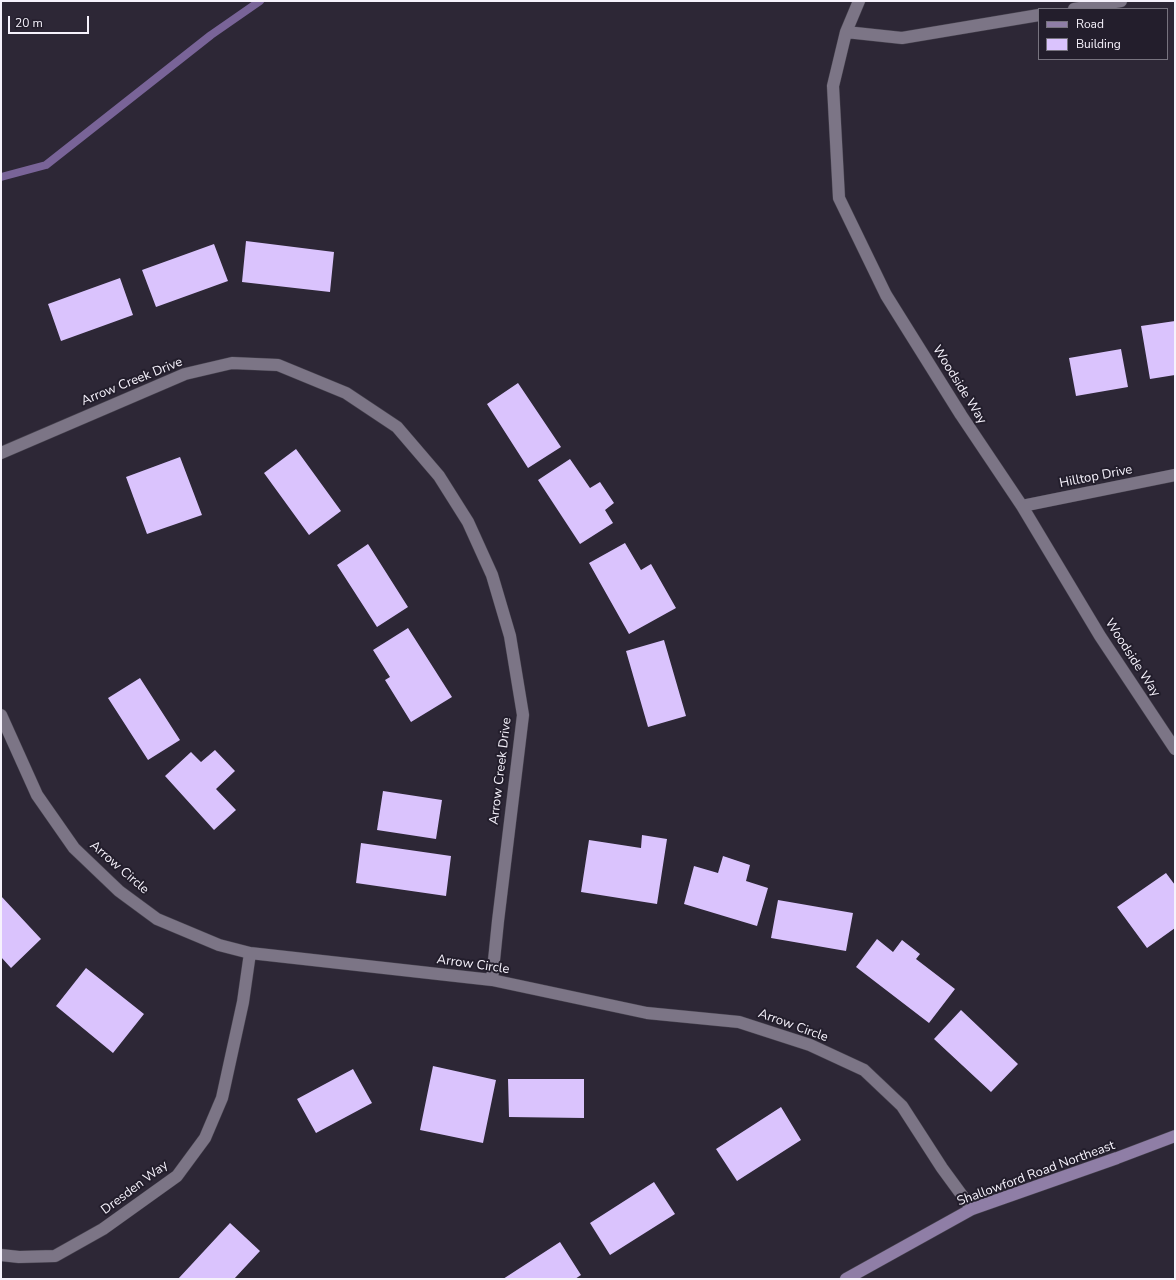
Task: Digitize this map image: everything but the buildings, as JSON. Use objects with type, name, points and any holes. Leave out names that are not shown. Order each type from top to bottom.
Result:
[{"type":"street","name":"Woodside Way","points":[[859,1],[846,32],[833,86],[839,198],[886,295],[961,415],[1022,506],[1100,636],[1175,749]]},
{"type":"street","points":[[1080,8],[1121,1]]},
{"type":"street","points":[[846,32],[902,38],[1038,15]]},
{"type":"street","name":"Arrow Creek Drive","points":[[1,453],[185,374],[232,363],[278,365],[346,393],[397,427],[439,476],[468,522],[492,575],[510,636],[522,715],[492,980]]},
{"type":"street","name":"Hilltop Drive","points":[[1022,506],[1175,475]]},
{"type":"street","name":"Arrow Circle","points":[[1,715],[37,795],[74,848],[119,890],[157,919],[219,945],[250,953],[492,980],[647,1013],[739,1022],[810,1045],[864,1070],[902,1106],[942,1168],[972,1209]]},
{"type":"street","name":"Dresden Way","points":[[1,1256],[55,1256],[103,1229],[177,1176],[205,1138],[222,1098],[243,1002],[250,953]]},
{"type":"street","name":"Shallowford Road Northeast","points":[[846,1279],[972,1209],[1175,1136]]},
{"type":"waterway","points":[[1,177],[46,165],[211,35],[260,1]]}]
